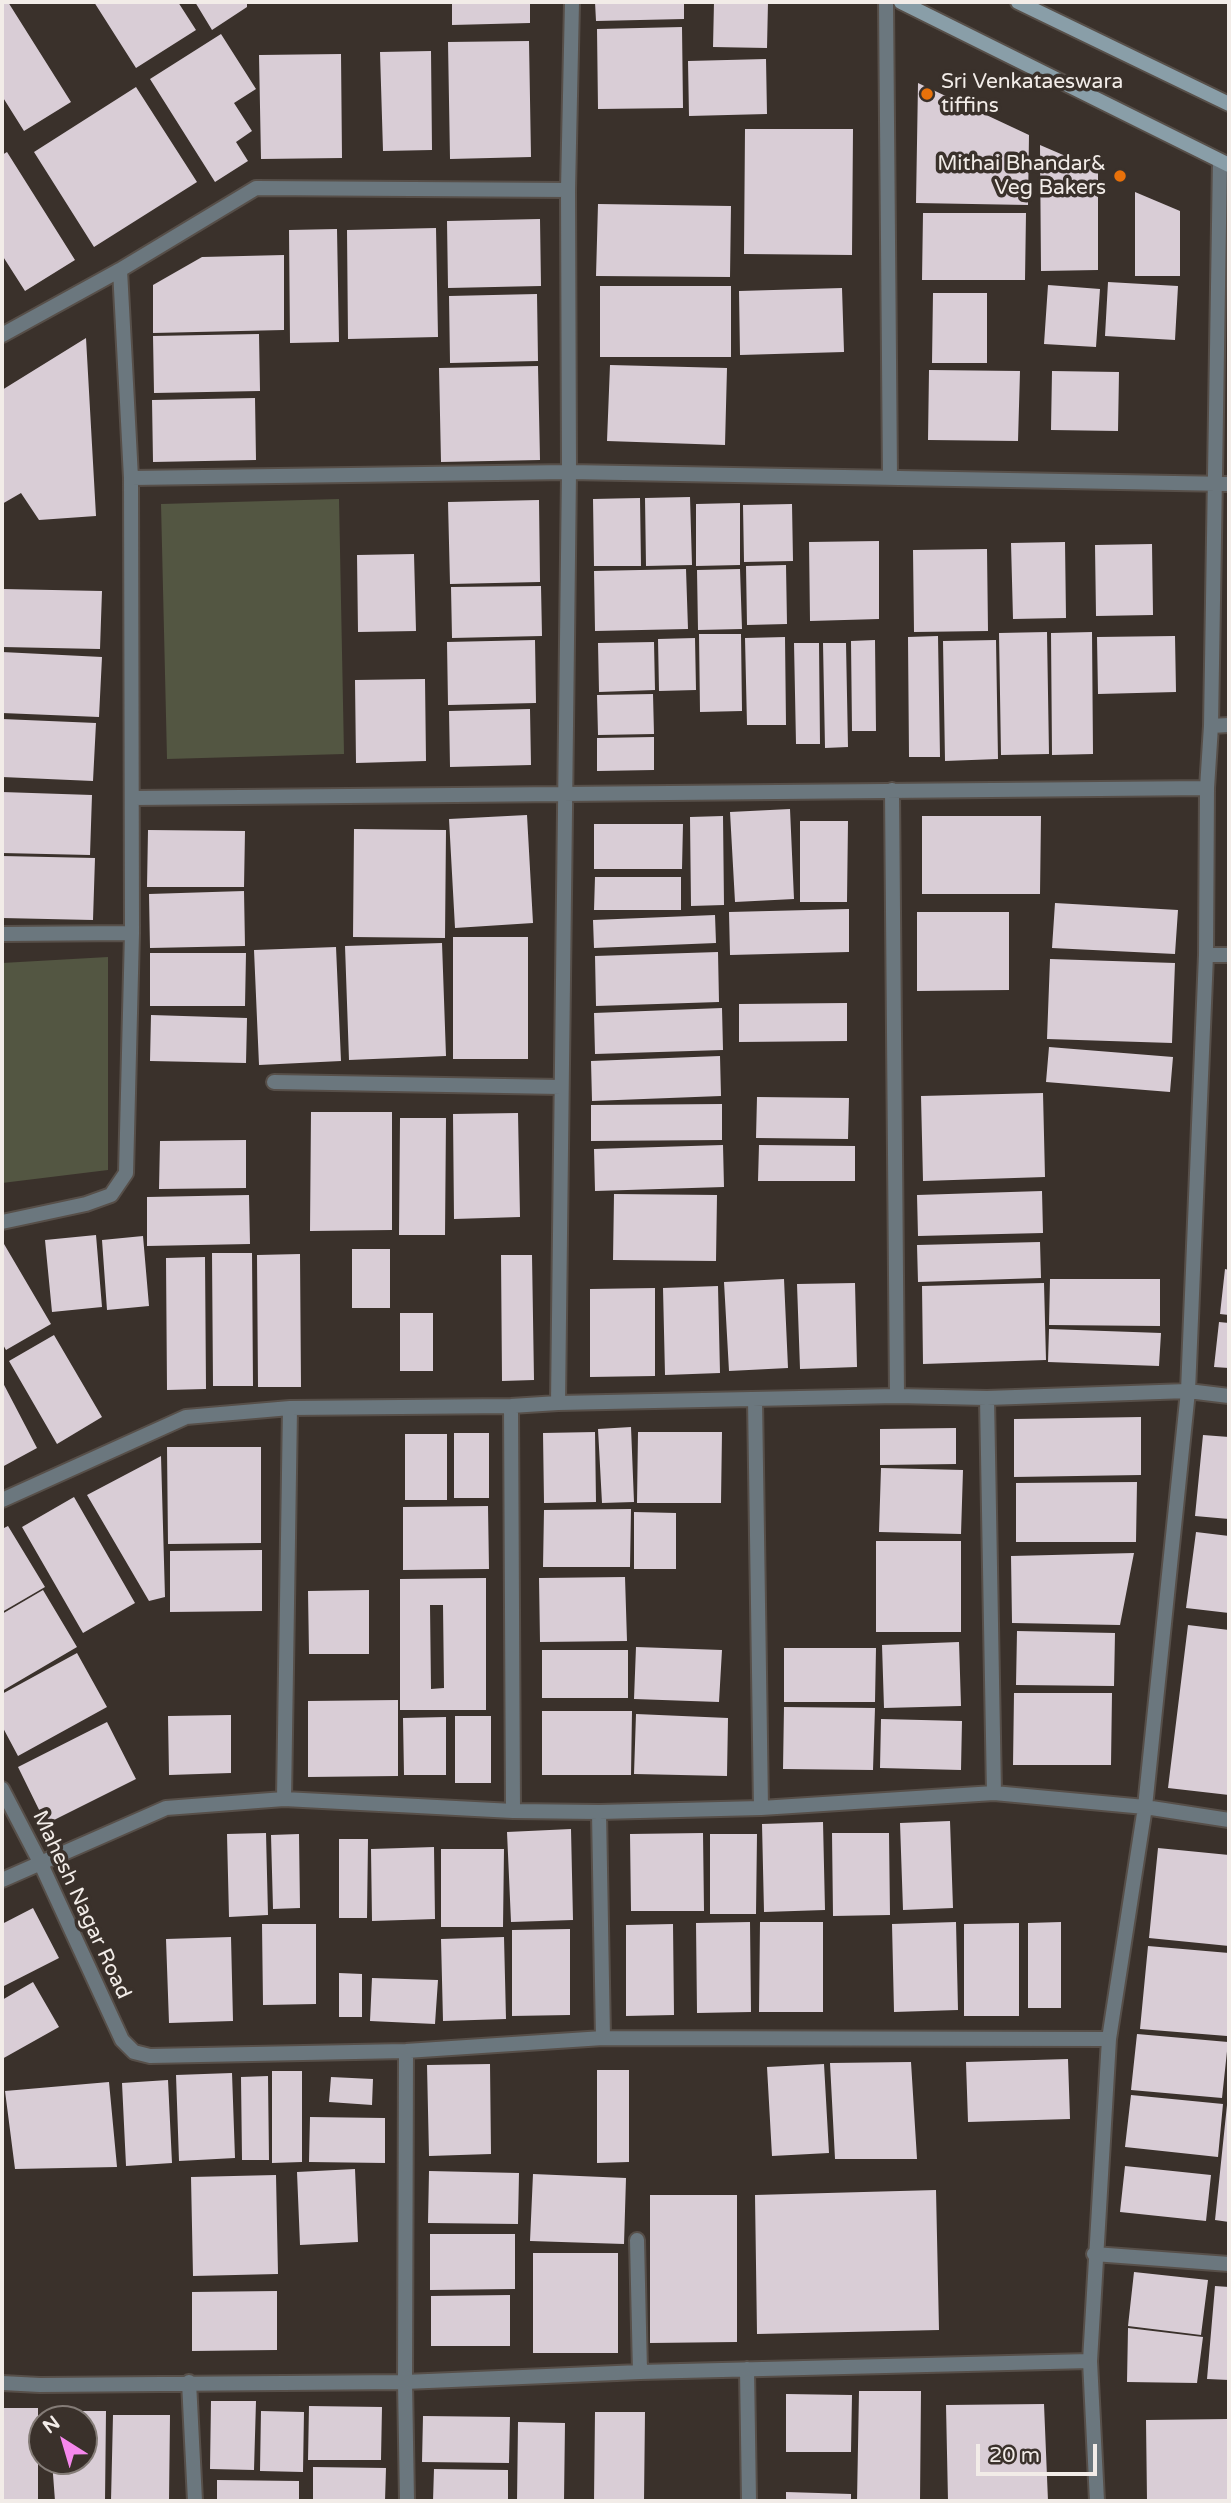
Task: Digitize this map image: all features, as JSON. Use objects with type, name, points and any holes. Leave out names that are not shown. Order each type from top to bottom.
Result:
[{"type":"main road","points":[[901,2],[1225,163]]},
{"type":"main road","points":[[1018,2],[1229,104]]},
{"type":"street","points":[[558,1402],[569,472],[568,190],[572,2]]},
{"type":"street","points":[[886,2],[890,478]]},
{"type":"street","points":[[1097,2501],[1090,2361],[1108,2039],[1145,1807],[1188,1391],[1206,955],[1207,788],[1223,484],[1225,163]]},
{"type":"street","points":[[2,335],[120,270],[256,188],[568,190]]},
{"type":"street","points":[[2,1222],[86,1204],[111,1195],[126,1173],[133,798],[131,478],[120,270]]},
{"type":"street","points":[[131,478],[569,472],[1223,484]]},
{"type":"street","points":[[1211,726],[1229,725]]},
{"type":"street","points":[[133,798],[1207,788]]},
{"type":"street","points":[[892,790],[897,1396]]},
{"type":"street","points":[[2,934],[132,933]]},
{"type":"street","points":[[1206,955],[1229,955]]},
{"type":"street","points":[[274,1083],[561,1087]]},
{"type":"street","points":[[2,1500],[186,1417],[290,1408],[511,1406],[558,1402],[897,1396],[987,1398],[1188,1391],[1229,1396]]},
{"type":"street","points":[[987,1398],[994,1793]]},
{"type":"street","points":[[755,1399],[761,1808]]},
{"type":"street","points":[[511,1406],[513,1811]]},
{"type":"street","points":[[284,1799],[290,1408]]},
{"type":"street","name":"Mahesh Nagar Road","points":[[2,1789],[40,1862],[122,2040],[134,2052],[150,2056],[406,2051]]},
{"type":"street","points":[[2,1880],[166,1808],[284,1799],[513,1811],[599,1812],[761,1808],[994,1793],[1145,1807],[1229,1820]]},
{"type":"street","points":[[599,1812],[603,2038]]},
{"type":"street","points":[[407,2501],[406,2051],[603,2038],[1108,2039]]},
{"type":"street","points":[[637,2240],[640,2372]]},
{"type":"street","points":[[1094,2254],[1229,2264]]},
{"type":"street","points":[[2,2383],[405,2382],[640,2372],[1090,2361]]},
{"type":"street","points":[[747,2369],[749,2501]]},
{"type":"street","points":[[189,2382],[195,2501]]},
{"type":"green space","points":[[339,499],[344,754],[167,759],[161,504]]},
{"type":"green space","points":[[108,957],[108,1170],[2,1183],[2,963]]},
{"type":"building","points":[[2,2],[8,2],[71,102],[24,131],[2,96]]},
{"type":"building","points":[[94,2],[178,2],[196,30],[136,68]]},
{"type":"building","points":[[195,2],[247,2],[247,7],[212,30]]},
{"type":"building","points":[[452,2],[530,2],[530,23],[452,25]]},
{"type":"building","points":[[595,2],[684,2],[684,19],[596,21]]},
{"type":"building","points":[[714,2],[768,2],[767,48],[713,47]]},
{"type":"building","points":[[682,27],[683,108],[598,109],[597,29]]},
{"type":"building","points":[[221,34],[256,89],[234,103],[252,131],[236,142],[248,161],[215,182],[150,79]]},
{"type":"building","points":[[529,41],[531,157],[450,159],[448,42]]},
{"type":"building","points":[[431,51],[432,150],[383,151],[380,52]]},
{"type":"building","points":[[341,54],[342,158],[261,159],[259,55]]},
{"type":"building","points":[[766,59],[767,114],[689,116],[688,61]]},
{"type":"building","points":[[918,83],[1029,135],[1028,205],[916,203]]},
{"type":"building","points":[[136,87],[197,182],[94,247],[34,152]]},
{"type":"building","points":[[745,129],[853,129],[852,255],[744,254]]},
{"type":"building","points":[[1040,145],[1098,170],[1098,270],[1041,271]]},
{"type":"building","points":[[7,152],[75,260],[25,291],[2,255],[2,155]]},
{"type":"building","points":[[1135,192],[1180,211],[1180,276],[1135,276]]},
{"type":"building","points":[[598,204],[731,206],[730,277],[596,276]]},
{"type":"building","points":[[923,213],[1026,213],[1025,280],[922,280]]},
{"type":"building","points":[[540,219],[541,286],[448,288],[447,221]]},
{"type":"building","points":[[436,228],[438,337],[348,339],[347,230]]},
{"type":"building","points":[[337,229],[339,342],[290,343],[289,230]]},
{"type":"building","points":[[284,255],[284,330],[153,333],[153,285],[202,257]]},
{"type":"building","points":[[1108,282],[1178,286],[1175,340],[1105,336]]},
{"type":"building","points":[[1048,285],[1100,289],[1096,347],[1044,344]]},
{"type":"building","points":[[600,286],[731,286],[731,357],[600,357]]},
{"type":"building","points":[[842,288],[844,352],[740,355],[739,291]]},
{"type":"building","points":[[933,293],[987,293],[987,363],[932,363]]},
{"type":"building","points":[[537,294],[538,361],[450,363],[449,296]]},
{"type":"building","points":[[259,334],[260,391],[154,393],[153,336]]},
{"type":"building","points":[[86,338],[96,516],[39,520],[21,493],[2,504],[2,390]]},
{"type":"building","points":[[610,365],[727,368],[725,445],[607,441]]},
{"type":"building","points":[[538,366],[540,460],[441,462],[439,368]]},
{"type":"building","points":[[929,370],[1020,371],[1018,441],[928,440]]},
{"type":"building","points":[[1052,371],[1119,372],[1118,431],[1051,430]]},
{"type":"building","points":[[255,398],[256,460],[153,462],[152,400]]},
{"type":"building","points":[[690,497],[692,565],[646,566],[645,498]]},
{"type":"building","points":[[640,498],[641,566],[594,566],[593,499]]},
{"type":"building","points":[[539,500],[540,582],[450,584],[448,502]]},
{"type":"building","points":[[740,503],[740,565],[696,566],[696,504]]},
{"type":"building","points":[[792,504],[793,561],[744,562],[743,505]]},
{"type":"building","points":[[879,541],[879,619],[810,621],[809,542]]},
{"type":"building","points":[[1065,542],[1066,618],[1013,619],[1011,543]]},
{"type":"building","points":[[1152,544],[1153,615],[1096,616],[1095,545]]},
{"type":"building","points":[[987,549],[988,631],[914,632],[913,550]]},
{"type":"building","points":[[414,554],[416,631],[358,632],[357,555]]},
{"type":"building","points":[[786,565],[787,624],[747,625],[746,566]]},
{"type":"building","points":[[686,569],[688,629],[595,631],[594,571]]},
{"type":"building","points":[[740,569],[742,629],[698,630],[697,570]]},
{"type":"building","points":[[541,586],[542,636],[452,638],[451,587]]},
{"type":"building","points":[[3,589],[102,591],[100,649],[2,647]]},
{"type":"building","points":[[1047,632],[1049,754],[1001,755],[999,633]]},
{"type":"building","points":[[1092,632],[1093,754],[1052,755],[1051,633]]},
{"type":"building","points":[[699,634],[741,634],[742,711],[700,712]]},
{"type":"building","points":[[938,636],[940,757],[909,757],[908,637]]},
{"type":"building","points":[[1175,636],[1176,692],[1098,694],[1097,637]]},
{"type":"building","points":[[785,637],[786,725],[747,725],[745,638]]},
{"type":"building","points":[[695,638],[696,690],[659,691],[658,639]]},
{"type":"building","points":[[535,640],[536,703],[448,705],[447,642]]},
{"type":"building","points":[[875,640],[876,731],[852,731],[851,641]]},
{"type":"building","points":[[996,640],[998,759],[945,761],[943,641]]},
{"type":"building","points":[[654,642],[655,690],[599,692],[598,643]]},
{"type":"building","points":[[794,643],[819,643],[820,744],[796,744]]},
{"type":"building","points":[[823,643],[846,643],[848,747],[825,748]]},
{"type":"building","points":[[2,652],[102,657],[99,717],[2,713]]},
{"type":"building","points":[[425,679],[426,761],[356,763],[355,680]]},
{"type":"building","points":[[653,694],[654,734],[598,735],[597,695]]},
{"type":"building","points":[[530,709],[531,765],[450,767],[449,711]]},
{"type":"building","points":[[2,719],[96,723],[93,781],[2,777]]},
{"type":"building","points":[[654,737],[654,770],[597,771],[597,738]]},
{"type":"building","points":[[2,792],[92,795],[90,855],[2,853]]},
{"type":"building","points":[[790,809],[794,899],[735,902],[730,812]]},
{"type":"building","points":[[527,815],[533,923],[455,928],[449,819]]},
{"type":"building","points":[[723,816],[724,905],[691,906],[690,817]]},
{"type":"building","points":[[922,816],[1041,816],[1040,894],[922,894]]},
{"type":"building","points":[[800,821],[848,821],[847,902],[800,902]]},
{"type":"building","points":[[594,824],[683,824],[682,869],[594,869]]},
{"type":"building","points":[[354,829],[446,830],[445,938],[353,937]]},
{"type":"building","points":[[148,830],[245,831],[244,887],[147,887]]},
{"type":"building","points":[[2,856],[95,858],[93,920],[2,918]]},
{"type":"building","points":[[595,877],[681,877],[681,910],[594,910]]},
{"type":"building","points":[[244,891],[245,946],[150,948],[149,894]]},
{"type":"building","points":[[1055,903],[1178,910],[1175,954],[1052,948]]},
{"type":"building","points":[[849,909],[849,952],[730,955],[729,912]]},
{"type":"building","points":[[917,912],[1009,912],[1009,990],[917,991]]},
{"type":"building","points":[[715,915],[716,943],[594,948],[593,920]]},
{"type":"building","points":[[453,937],[528,937],[528,1059],[453,1059]]},
{"type":"building","points":[[442,943],[446,1056],[349,1060],[345,946]]},
{"type":"building","points":[[336,947],[341,1061],[259,1065],[254,950]]},
{"type":"building","points":[[718,952],[719,1002],[596,1006],[595,956]]},
{"type":"building","points":[[150,953],[246,953],[245,1006],[150,1006]]},
{"type":"building","points":[[1050,959],[1175,963],[1172,1043],[1047,1039]]},
{"type":"building","points":[[847,1003],[847,1041],[739,1042],[739,1004]]},
{"type":"building","points":[[722,1008],[723,1050],[595,1054],[594,1013]]},
{"type":"building","points":[[151,1015],[247,1018],[246,1063],[150,1061]]},
{"type":"building","points":[[1049,1047],[1173,1057],[1170,1092],[1046,1082]]},
{"type":"building","points":[[720,1056],[721,1096],[592,1101],[591,1061]]},
{"type":"building","points":[[1043,1093],[1045,1177],[923,1181],[921,1096]]},
{"type":"building","points":[[757,1097],[849,1098],[848,1139],[756,1138]]},
{"type":"building","points":[[722,1104],[722,1140],[591,1141],[591,1105]]},
{"type":"building","points":[[311,1112],[392,1112],[392,1230],[310,1231]]},
{"type":"building","points":[[518,1113],[520,1217],[454,1219],[453,1114]]},
{"type":"building","points":[[400,1118],[446,1118],[445,1235],[399,1235]]},
{"type":"building","points":[[246,1140],[246,1188],[159,1189],[160,1141]]},
{"type":"building","points":[[723,1145],[724,1187],[595,1191],[594,1149]]},
{"type":"building","points":[[759,1145],[855,1146],[855,1181],[758,1181]]},
{"type":"building","points":[[1042,1191],[1043,1233],[918,1236],[917,1195]]},
{"type":"building","points":[[614,1194],[717,1195],[716,1261],[613,1260]]},
{"type":"building","points":[[249,1195],[250,1244],[147,1246],[147,1197]]},
{"type":"building","points":[[96,1235],[102,1307],[52,1312],[45,1240]]},
{"type":"building","points":[[143,1236],[149,1306],[107,1310],[102,1240]]},
{"type":"building","points":[[1040,1242],[1041,1278],[918,1282],[917,1245]]},
{"type":"building","points":[[4,1244],[51,1324],[6,1350],[2,1343]]},
{"type":"building","points":[[352,1249],[390,1249],[390,1308],[352,1308]]},
{"type":"building","points":[[212,1253],[252,1253],[253,1386],[213,1386]]},
{"type":"building","points":[[300,1254],[301,1387],[258,1387],[257,1255]]},
{"type":"building","points":[[501,1255],[532,1255],[534,1380],[502,1381]]},
{"type":"building","points":[[205,1257],[206,1389],[167,1390],[166,1258]]},
{"type":"building","points":[[1225,1269],[1229,1270],[1229,1315],[1220,1314]]},
{"type":"building","points":[[784,1279],[788,1368],[729,1371],[724,1282]]},
{"type":"building","points":[[1050,1279],[1160,1279],[1160,1326],[1049,1325]]},
{"type":"building","points":[[855,1283],[857,1367],[800,1369],[797,1284]]},
{"type":"building","points":[[1044,1283],[1046,1360],[923,1364],[922,1286]]},
{"type":"building","points":[[718,1286],[720,1373],[665,1375],[663,1288]]},
{"type":"building","points":[[655,1288],[655,1376],[590,1377],[590,1289]]},
{"type":"building","points":[[400,1313],[433,1313],[433,1371],[400,1371]]},
{"type":"building","points":[[1219,1322],[1229,1323],[1229,1368],[1214,1367]]},
{"type":"building","points":[[1049,1329],[1161,1333],[1159,1366],[1048,1362]]},
{"type":"building","points":[[54,1335],[102,1417],[57,1444],[9,1361]]},
{"type":"building","points":[[2,1381],[37,1448],[2,1467]]},
{"type":"building","points":[[1141,1417],[1141,1475],[1014,1477],[1014,1419]]},
{"type":"building","points":[[631,1427],[634,1502],[602,1503],[598,1429]]},
{"type":"building","points":[[956,1428],[956,1464],[880,1465],[880,1429]]},
{"type":"building","points":[[595,1432],[596,1502],[544,1503],[543,1433]]},
{"type":"building","points":[[638,1432],[722,1432],[721,1503],[637,1503]]},
{"type":"building","points":[[454,1433],[489,1433],[489,1498],[454,1498]]},
{"type":"building","points":[[405,1434],[447,1434],[447,1500],[405,1500]]},
{"type":"building","points":[[1203,1435],[1229,1437],[1229,1519],[1195,1516]]},
{"type":"building","points":[[167,1447],[261,1447],[261,1543],[168,1544]]},
{"type":"building","points":[[161,1456],[165,1597],[149,1601],[87,1495]]},
{"type":"building","points":[[881,1468],[963,1470],[961,1534],[879,1532]]},
{"type":"building","points":[[1137,1482],[1136,1542],[1016,1542],[1016,1483]]},
{"type":"building","points":[[74,1497],[135,1603],[83,1633],[22,1527]]},
{"type":"building","points":[[488,1506],[489,1569],[403,1570],[403,1507]]},
{"type":"building","points":[[631,1509],[630,1567],[543,1567],[544,1510]]},
{"type":"building","points":[[634,1512],[676,1513],[676,1569],[634,1569]]},
{"type":"building","points":[[8,1526],[45,1587],[2,1612],[2,1529]]},
{"type":"building","points":[[1196,1532],[1229,1536],[1229,1613],[1186,1608]]},
{"type":"building","points":[[876,1541],[961,1541],[961,1632],[876,1632]]},
{"type":"building","points":[[262,1550],[262,1611],[170,1612],[170,1551]]},
{"type":"building","points":[[1134,1553],[1120,1625],[1012,1623],[1011,1556]]},
{"type":"building","points":[[625,1577],[627,1641],[540,1642],[539,1578]]},
{"type":"building","points":[[486,1578],[486,1710],[400,1710],[400,1579]],"holes":[[[430,1605],[443,1605],[444,1688],[431,1689]]]},
{"type":"building","points":[[43,1590],[77,1647],[2,1691],[2,1614]]},
{"type":"building","points":[[369,1590],[369,1654],[309,1654],[308,1591]]},
{"type":"building","points":[[1188,1625],[1229,1630],[1229,1795],[1168,1788]]},
{"type":"building","points":[[1017,1631],[1115,1633],[1114,1686],[1016,1685]]},
{"type":"building","points":[[959,1642],[961,1706],[884,1708],[882,1645]]},
{"type":"building","points":[[636,1647],[722,1650],[719,1702],[634,1699]]},
{"type":"building","points":[[784,1648],[876,1648],[875,1702],[784,1702]]},
{"type":"building","points":[[542,1650],[628,1650],[628,1698],[542,1698]]},
{"type":"building","points":[[77,1653],[107,1707],[18,1756],[2,1726],[2,1694]]},
{"type":"building","points":[[1014,1693],[1112,1693],[1111,1765],[1013,1765]]},
{"type":"building","points":[[398,1700],[398,1776],[308,1777],[308,1701]]},
{"type":"building","points":[[784,1707],[875,1708],[873,1770],[783,1769]]},
{"type":"building","points":[[542,1711],[632,1711],[631,1775],[542,1775]]},
{"type":"building","points":[[636,1714],[728,1718],[727,1776],[634,1774]]},
{"type":"building","points":[[231,1715],[231,1773],[169,1775],[168,1716]]},
{"type":"building","points":[[455,1716],[491,1716],[491,1783],[455,1783]]},
{"type":"building","points":[[446,1717],[446,1775],[404,1775],[403,1718]]},
{"type":"building","points":[[881,1719],[962,1721],[961,1770],[880,1768]]},
{"type":"building","points":[[107,1722],[136,1779],[46,1824],[18,1767]]},
{"type":"building","points":[[950,1821],[953,1908],[903,1910],[900,1823]]},
{"type":"building","points":[[823,1822],[825,1910],[764,1912],[762,1824]]},
{"type":"building","points":[[571,1829],[573,1920],[511,1922],[507,1832]]},
{"type":"building","points":[[266,1833],[268,1915],[229,1917],[227,1834]]},
{"type":"building","points":[[703,1833],[704,1911],[631,1911],[630,1834]]},
{"type":"building","points":[[832,1833],[889,1833],[890,1915],[833,1916]]},
{"type":"building","points":[[299,1834],[300,1908],[273,1909],[271,1835]]},
{"type":"building","points":[[710,1834],[757,1834],[756,1914],[710,1914]]},
{"type":"building","points":[[339,1839],[368,1839],[367,1918],[339,1918]]},
{"type":"building","points":[[434,1847],[435,1919],[372,1921],[371,1849]]},
{"type":"building","points":[[1158,1848],[1229,1855],[1229,1946],[1149,1938]]},
{"type":"building","points":[[441,1849],[504,1849],[503,1927],[441,1927]]},
{"type":"building","points":[[33,1908],[59,1958],[2,1987],[2,1924]]},
{"type":"building","points":[[750,1922],[751,2012],[697,2013],[696,1923]]},
{"type":"building","points":[[760,1922],[823,1922],[823,2012],[759,2012]]},
{"type":"building","points":[[956,1922],[958,2010],[894,2012],[892,1924]]},
{"type":"building","points":[[1061,1922],[1061,2008],[1028,2008],[1028,1923]]},
{"type":"building","points":[[1019,1923],[1019,2016],[964,2016],[964,1924]]},
{"type":"building","points":[[262,1924],[316,1924],[316,2004],[263,2005]]},
{"type":"building","points":[[673,1924],[674,2015],[626,2016],[626,1925]]},
{"type":"building","points":[[570,1929],[570,2015],[512,2016],[512,1930]]},
{"type":"building","points":[[231,1937],[233,2021],[169,2023],[166,1939]]},
{"type":"building","points":[[504,1937],[506,2019],[443,2021],[441,1939]]},
{"type":"building","points":[[1148,1946],[1229,1953],[1227,2036],[1140,2029]]},
{"type":"building","points":[[339,1973],[362,1974],[362,2017],[339,2017]]},
{"type":"building","points":[[372,1978],[438,1980],[435,2024],[370,2021]]},
{"type":"building","points":[[33,1982],[59,2027],[2,2059],[2,2000]]},
{"type":"building","points":[[1137,2034],[1228,2042],[1222,2098],[1131,2090]]},
{"type":"building","points":[[1068,2059],[1070,2119],[968,2122],[966,2062]]},
{"type":"building","points":[[911,2062],[917,2159],[835,2159],[830,2063]]},
{"type":"building","points":[[490,2064],[491,2154],[429,2156],[427,2065]]},
{"type":"building","points":[[824,2064],[829,2153],[772,2156],[767,2067]]},
{"type":"building","points":[[597,2070],[629,2070],[629,2162],[597,2163]]},
{"type":"building","points":[[272,2071],[302,2071],[302,2162],[272,2163]]},
{"type":"building","points":[[232,2073],[235,2158],[179,2161],[176,2075]]},
{"type":"building","points":[[268,2076],[269,2160],[242,2160],[241,2077]]},
{"type":"building","points":[[331,2077],[373,2079],[372,2105],[329,2102]]},
{"type":"building","points":[[168,2080],[172,2163],[126,2166],[122,2083]]},
{"type":"building","points":[[109,2082],[117,2167],[15,2169],[5,2091]]},
{"type":"building","points":[[1131,2095],[1223,2104],[1218,2157],[1125,2147]]},
{"type":"building","points":[[1229,2105],[1229,2222],[1215,2220]]},
{"type":"building","points":[[310,2117],[385,2118],[385,2163],[309,2162]]},
{"type":"building","points":[[1125,2166],[1211,2175],[1206,2221],[1120,2212]]},
{"type":"building","points":[[355,2169],[358,2242],[300,2245],[297,2172]]},
{"type":"building","points":[[429,2171],[519,2173],[518,2224],[428,2223]]},
{"type":"building","points":[[533,2174],[626,2178],[624,2244],[530,2241]]},
{"type":"building","points":[[276,2175],[278,2274],[193,2276],[191,2177]]},
{"type":"building","points":[[936,2190],[939,2330],[757,2334],[755,2195]]},
{"type":"building","points":[[650,2195],[737,2195],[737,2342],[650,2343]]},
{"type":"building","points":[[430,2234],[515,2234],[515,2289],[430,2290]]},
{"type":"building","points":[[533,2253],[618,2253],[618,2353],[533,2353]]},
{"type":"building","points":[[1134,2272],[1208,2280],[1201,2335],[1128,2326]]},
{"type":"building","points":[[1215,2286],[1229,2287],[1229,2380],[1207,2379]]},
{"type":"building","points":[[277,2291],[277,2350],[192,2351],[192,2292]]},
{"type":"building","points":[[510,2295],[510,2346],[431,2346],[431,2296]]},
{"type":"building","points":[[1128,2328],[1203,2337],[1197,2383],[1127,2382]]},
{"type":"building","points":[[859,2391],[921,2391],[920,2501],[857,2501]]},
{"type":"building","points":[[786,2394],[852,2395],[851,2452],[786,2452]]},
{"type":"building","points":[[211,2401],[256,2401],[254,2470],[210,2469]]},
{"type":"building","points":[[1044,2404],[1048,2501],[948,2501],[946,2405]]},
{"type":"building","points":[[309,2406],[382,2407],[381,2460],[308,2460]]},
{"type":"building","points":[[2,2408],[28,2408],[28,2475],[38,2475],[38,2501],[2,2501]]},
{"type":"building","points":[[98,2411],[106,2411],[105,2501],[55,2501],[53,2475],[98,2475]]},
{"type":"building","points":[[261,2411],[304,2412],[303,2472],[260,2471]]},
{"type":"building","points":[[595,2412],[645,2412],[644,2501],[594,2501]]},
{"type":"building","points":[[113,2415],[170,2415],[169,2501],[111,2501]]},
{"type":"building","points":[[423,2416],[510,2417],[509,2463],[422,2462]]},
{"type":"building","points":[[1229,2419],[1229,2501],[1147,2501],[1146,2420]]},
{"type":"building","points":[[518,2422],[565,2423],[564,2501],[517,2501]]},
{"type":"building","points":[[313,2467],[386,2468],[385,2501],[313,2501]]},
{"type":"building","points":[[434,2469],[508,2470],[508,2501],[433,2501]]},
{"type":"building","points":[[217,2480],[299,2481],[299,2501],[217,2501]]},
{"type":"building","points":[[786,2492],[851,2494],[851,2501],[786,2501]]},
{"type":"place","name":"Sri Venkataeswara tiffins","points":[[927,94]]},
{"type":"place","name":"Mithai Bhandar& Veg Bakers","points":[[1120,176]]}]
